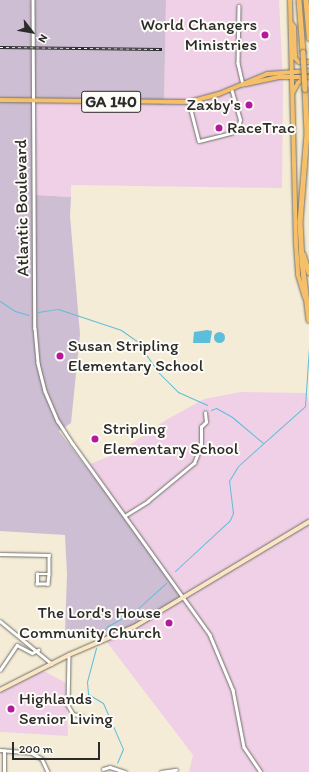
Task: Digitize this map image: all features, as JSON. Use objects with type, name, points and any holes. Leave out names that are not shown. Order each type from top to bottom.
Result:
[{"type":"highway","points":[[299,0],[307,133],[300,214],[306,303],[309,320]]},
{"type":"highway","points":[[306,0],[309,38]]},
{"type":"highway","points":[[302,249],[309,272]]},
{"type":"main road","points":[[290,0],[296,244],[298,275],[306,303]]},
{"type":"main road","points":[[291,23],[294,26],[295,58],[299,62],[309,62]]},
{"type":"main road","points":[[283,71],[292,60]]},
{"type":"main road","points":[[292,60],[307,75],[300,80],[292,94]]},
{"type":"main road","name":"GA 140","points":[[0,100],[189,102],[231,89],[244,84],[255,77],[283,71],[307,75]]},
{"type":"main road","name":"GA 140","points":[[244,84],[256,83],[291,73]]},
{"type":"main road","points":[[256,83],[284,79],[290,85],[292,94]]},
{"type":"street","name":"Atlantic Boulevard","points":[[33,0],[32,101],[35,314],[38,363],[51,407],[74,444],[185,597],[210,635],[225,666],[233,690],[244,747],[261,772]]},
{"type":"street","points":[[239,6],[238,63],[244,84]]},
{"type":"street","points":[[189,102],[199,142],[231,133],[238,127],[240,120],[231,89]]},
{"type":"street","points":[[126,515],[148,501],[194,463],[201,446],[201,427],[206,422],[205,413]]},
{"type":"street","points":[[0,690],[69,655],[134,627],[309,522]]},
{"type":"street","points":[[0,554],[49,555],[49,574],[48,584],[37,584],[37,574],[49,574]]},
{"type":"street","points":[[0,621],[38,650],[52,664]]},
{"type":"street","points":[[0,670],[17,645],[32,653],[38,650]]},
{"type":"street","points":[[69,655],[68,705],[73,714],[82,716]]},
{"type":"street","points":[[0,750],[32,753],[42,759],[48,772]]},
{"type":"street","points":[[4,750],[4,772]]},
{"type":"street","points":[[103,769],[110,767],[125,772]]},
{"type":"street","points":[[160,772],[176,770]]},
{"type":"shaded area","points":[[0,0],[166,0],[164,105],[35,98],[35,195],[71,197],[70,216],[80,334],[71,423],[59,431],[184,598],[131,631],[104,637],[65,634],[67,574],[65,535],[0,531]]},
{"type":"shaded area","points":[[166,0],[279,0],[283,85],[282,188],[71,185],[71,197],[35,195],[35,98],[164,105]]},
{"type":"shaded area","points":[[241,392],[307,393],[309,404],[309,772],[189,772],[193,755],[103,637],[131,631],[85,466],[118,453],[166,420],[204,399]]},
{"type":"shaded area","points":[[42,670],[66,683],[68,736],[0,732],[0,692]]},
{"type":"water","points":[[207,330],[212,331],[210,343],[193,343],[194,332]]},
{"type":"water","points":[[217,332],[221,332],[223,333],[223,341],[217,342],[214,339],[214,335]]},
{"type":"waterway","points":[[0,301],[15,311],[28,315]]},
{"type":"waterway","points":[[38,312],[58,309],[121,330],[137,341],[157,371],[178,392],[207,405]]},
{"type":"waterway","points":[[175,571],[230,520],[233,513],[229,481],[238,466],[305,406],[309,348]]},
{"type":"waterway","points":[[211,410],[216,408],[232,417],[263,443]]},
{"type":"waterway","points":[[97,637],[108,626],[135,611],[166,583]]},
{"type":"waterway","points":[[96,648],[87,682],[88,694],[103,703],[123,749],[117,763]]},
{"type":"railway","points":[[0,47],[162,49]]},
{"type":"place","name":"World Changers Ministries","points":[[265,35]]},
{"type":"place","name":"Zaxby's","points":[[249,105]]},
{"type":"place","name":"RaceTrac","points":[[219,128]]},
{"type":"place","name":"Susan Stripling Elementary School","points":[[60,356]]},
{"type":"place","name":"Stripling Elementary School","points":[[95,439]]},
{"type":"place","name":"The Lord's House Community Church","points":[[169,623]]},
{"type":"place","name":"Highlands Senior Living","points":[[11,709]]}]
